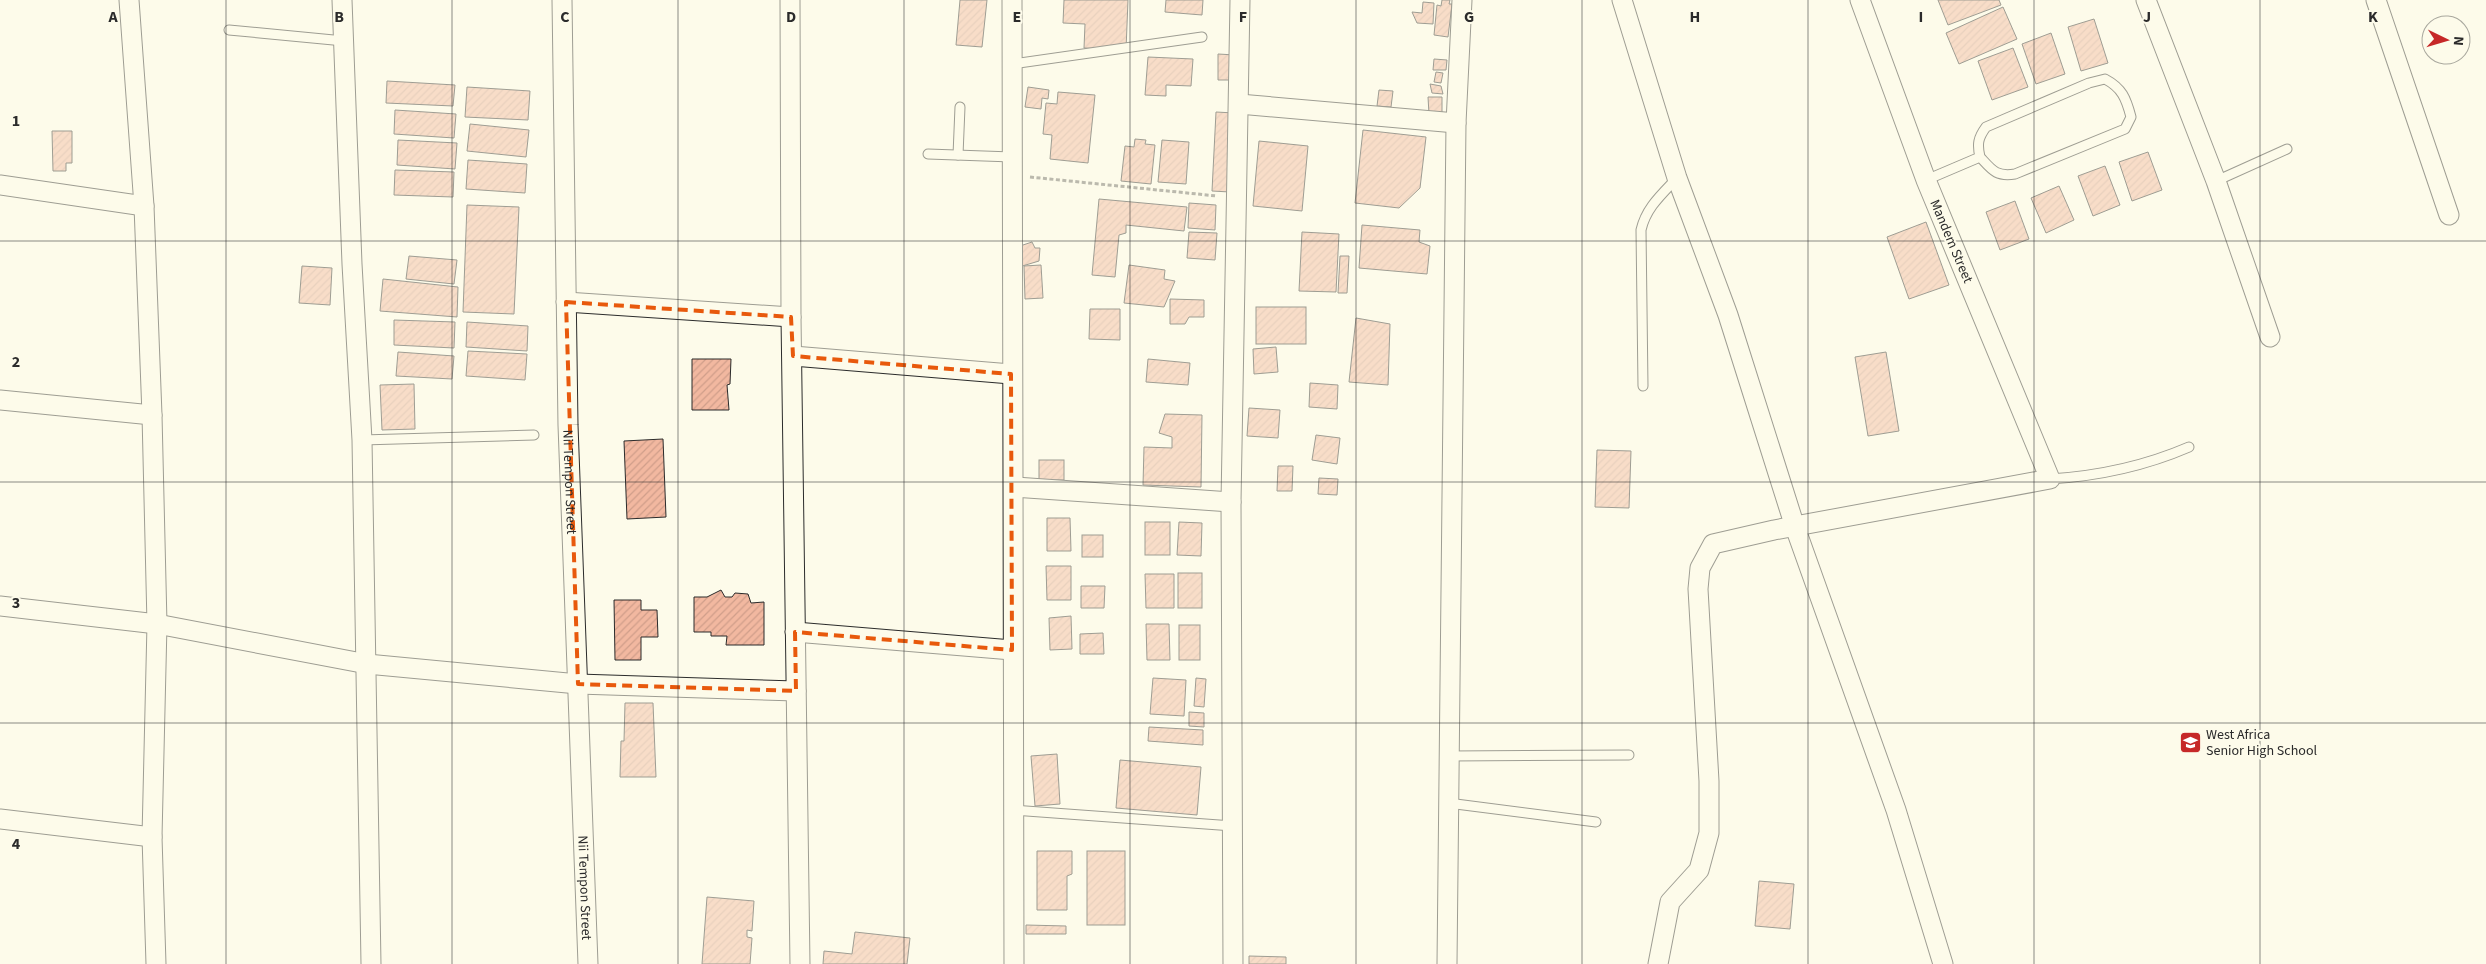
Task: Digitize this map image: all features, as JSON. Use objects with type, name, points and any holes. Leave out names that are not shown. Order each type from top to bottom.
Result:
[{"type":"street","points":[[129,0],[144,206],[152,415],[157,624],[152,837],[156,964]]},
{"type":"street","points":[[342,0],[352,264],[362,440],[371,964]]},
{"type":"street","name":"Nii Tempon Street","points":[[562,0],[568,425],[588,964]]},
{"type":"street","points":[[790,0],[791,318],[800,964]]},
{"type":"street","points":[[1012,0],[1011,374],[1014,487],[1012,650],[1014,964]]},
{"type":"street","points":[[1233,964],[1231,502],[1240,0]]},
{"type":"street","points":[[1446,964],[1456,123],[1462,0]]},
{"type":"street","points":[[1622,0],[1677,178],[1728,315],[1795,527],[1896,810],[1943,964]]},
{"type":"street","name":"Mandem Street","points":[[1860,0],[1926,180],[2050,479]]},
{"type":"street","points":[[2146,0],[2216,182],[2270,338]]},
{"type":"street","points":[[2376,0],[2449,215]]},
{"type":"street","points":[[1239,104],[1456,123]]},
{"type":"street","points":[[0,186],[144,206]]},
{"type":"street","points":[[566,302],[791,318]]},
{"type":"street","points":[[793,356],[1011,374]]},
{"type":"street","points":[[0,400],[152,415]]},
{"type":"street","points":[[1658,964],[1670,902],[1699,870],[1709,832],[1709,781],[1698,589],[1700,568],[1713,544],[2050,479]]},
{"type":"street","points":[[1014,487],[1231,502]]},
{"type":"street","points":[[0,606],[157,624],[367,664],[578,684],[796,691]]},
{"type":"street","points":[[796,632],[1012,650]]},
{"type":"street","points":[[0,819],[152,837]]},
{"type":"lane","points":[[229,30],[344,41]]},
{"type":"lane","points":[[1012,64],[1202,37]]},
{"type":"lane","points":[[2105,79],[2118,86],[2127,104],[2131,117],[2124,129],[2015,174],[2003,176],[1992,170],[1980,157],[1979,136],[1986,127],[2089,84],[2105,79]]},
{"type":"lane","points":[[958,155],[960,107]]},
{"type":"lane","points":[[2216,182],[2287,149]]},
{"type":"lane","points":[[928,154],[958,155],[1012,166]]},
{"type":"lane","points":[[1926,180],[1980,157]]},
{"type":"lane","points":[[1643,386],[1641,230],[1643,218],[1649,208],[1677,178]]},
{"type":"lane","points":[[362,440],[534,435]]},
{"type":"lane","points":[[2050,479],[2098,476],[2163,458],[2190,447]]},
{"type":"lane","points":[[1449,756],[1629,755]]},
{"type":"lane","points":[[1448,803],[1596,822]]},
{"type":"lane","points":[[1013,810],[1233,826]]},
{"type":"path","points":[[1012,166],[1237,198]]},
{"type":"highlighted area","points":[[566,302],[791,317],[793,356],[1011,374],[1012,650],[795,632],[796,691],[578,684]]},
{"type":"building","points":[[960,0],[987,0],[982,47],[956,45]]},
{"type":"building","points":[[1064,0],[1128,0],[1126,50],[1084,48],[1085,24],[1063,23]]},
{"type":"building","points":[[1166,0],[1203,0],[1202,15],[1165,12]]},
{"type":"building","points":[[1442,0],[1450,0],[1449,4],[1452,4],[1448,37],[1434,35],[1437,5],[1441,6]]},
{"type":"building","points":[[1938,0],[1999,0],[2001,5],[1948,25]]},
{"type":"building","points":[[1423,2],[1434,3],[1433,24],[1417,23],[1412,12],[1422,13]]},
{"type":"building","points":[[2003,7],[2017,39],[1959,64],[1946,33]]},
{"type":"building","points":[[2094,19],[2108,63],[2081,71],[2068,27]]},
{"type":"building","points":[[2051,33],[2065,74],[2036,84],[2022,44]]},
{"type":"building","points":[[2013,48],[2028,87],[1992,100],[1978,61]]},
{"type":"building","points":[[1218,54],[1235,55],[1235,80],[1218,80]]},
{"type":"building","points":[[1148,57],[1193,59],[1191,86],[1166,85],[1166,96],[1145,95]]},
{"type":"building","points":[[1434,59],[1447,60],[1446,70],[1433,70]]},
{"type":"building","points":[[1436,72],[1443,73],[1441,83],[1434,82]]},
{"type":"building","points":[[387,81],[455,85],[453,106],[386,103]]},
{"type":"building","points":[[1430,84],[1441,86],[1443,94],[1432,93]]},
{"type":"building","points":[[467,87],[530,91],[528,120],[465,117]]},
{"type":"building","points":[[1028,87],[1049,90],[1048,99],[1042,98],[1041,109],[1025,107]]},
{"type":"building","points":[[1379,90],[1393,91],[1391,107],[1377,106]]},
{"type":"building","points":[[1058,92],[1095,95],[1088,163],[1050,159],[1052,135],[1043,134],[1046,103],[1057,104]]},
{"type":"building","points":[[1428,97],[1442,97],[1442,113],[1429,114]]},
{"type":"building","points":[[395,110],[456,114],[454,138],[394,134]]},
{"type":"building","points":[[1216,112],[1234,113],[1230,192],[1212,191]]},
{"type":"building","points":[[470,124],[529,130],[526,157],[467,151]]},
{"type":"building","points":[[1363,130],[1426,137],[1420,188],[1399,208],[1355,203]]},
{"type":"building","points":[[52,131],[72,131],[72,163],[66,163],[66,171],[53,171]]},
{"type":"building","points":[[1135,139],[1146,140],[1145,144],[1155,145],[1151,184],[1121,181],[1125,146],[1134,147]]},
{"type":"building","points":[[398,140],[457,143],[455,169],[397,165]]},
{"type":"building","points":[[1162,140],[1189,142],[1186,184],[1158,182]]},
{"type":"building","points":[[1259,141],[1308,146],[1302,211],[1253,206]]},
{"type":"building","points":[[2148,152],[2162,190],[2132,201],[2119,162]]},
{"type":"building","points":[[468,160],[527,164],[525,193],[466,189]]},
{"type":"building","points":[[2105,166],[2120,205],[2093,216],[2078,176]]},
{"type":"building","points":[[395,170],[454,172],[453,197],[394,195]]},
{"type":"building","points":[[2059,186],[2074,220],[2046,233],[2031,198]]},
{"type":"building","points":[[1099,199],[1187,207],[1184,231],[1126,225],[1126,233],[1119,235],[1115,277],[1092,275]]},
{"type":"building","points":[[2015,201],[2029,239],[2000,250],[1986,212]]},
{"type":"building","points":[[1189,203],[1216,205],[1215,230],[1188,228]]},
{"type":"building","points":[[467,205],[519,207],[514,314],[463,312]]},
{"type":"building","points":[[1926,222],[1949,285],[1909,299],[1887,237]]},
{"type":"building","points":[[1362,225],[1420,230],[1419,242],[1430,246],[1427,274],[1359,268]]},
{"type":"building","points":[[1189,232],[1217,233],[1215,260],[1187,258]]},
{"type":"building","points":[[1302,232],[1339,234],[1336,292],[1299,291]]},
{"type":"building","points":[[1032,242],[1035,248],[1040,248],[1039,261],[1019,267],[1020,246]]},
{"type":"building","points":[[409,256],[457,260],[454,284],[406,279]]},
{"type":"building","points":[[1340,256],[1349,256],[1347,293],[1338,293]]},
{"type":"building","points":[[1041,265],[1043,298],[1025,299],[1024,266]]},
{"type":"building","points":[[1129,265],[1165,270],[1164,279],[1175,281],[1164,307],[1124,303]]},
{"type":"building","points":[[302,266],[332,268],[330,305],[299,303]]},
{"type":"building","points":[[383,279],[458,287],[457,317],[380,311]]},
{"type":"building","points":[[1170,299],[1204,300],[1204,317],[1189,317],[1185,324],[1170,324]]},
{"type":"building","points":[[1256,307],[1306,307],[1306,344],[1256,344]]},
{"type":"building","points":[[1090,309],[1120,309],[1120,340],[1089,339]]},
{"type":"building","points":[[1356,318],[1390,324],[1388,385],[1349,382]]},
{"type":"building","points":[[394,320],[455,322],[454,348],[394,345]]},
{"type":"building","points":[[467,322],[528,326],[527,351],[466,347]]},
{"type":"building","points":[[1276,347],[1278,372],[1254,374],[1253,349]]},
{"type":"building","points":[[468,351],[527,354],[525,380],[466,376]]},
{"type":"building","points":[[398,352],[454,356],[452,379],[396,376]]},
{"type":"building","points":[[1886,352],[1899,431],[1868,436],[1855,357]]},
{"type":"building","points":[[692,359],[731,359],[730,384],[727,385],[729,410],[692,410]]},
{"type":"building","points":[[1148,359],[1190,363],[1188,385],[1146,382]]},
{"type":"building","points":[[1310,383],[1338,385],[1337,409],[1309,407]]},
{"type":"building","points":[[414,384],[415,429],[382,430],[380,385]]},
{"type":"building","points":[[1249,408],[1280,410],[1278,438],[1247,436]]},
{"type":"building","points":[[1165,414],[1202,415],[1201,487],[1143,485],[1144,447],[1172,448],[1172,437],[1159,433]]},
{"type":"building","points":[[1316,435],[1340,438],[1337,464],[1312,460]]},
{"type":"building","points":[[663,439],[666,517],[627,519],[624,441]]},
{"type":"building","points":[[1597,450],[1631,451],[1629,508],[1595,507]]},
{"type":"building","points":[[1039,460],[1064,460],[1064,480],[1039,480]]},
{"type":"building","points":[[1278,466],[1293,466],[1292,491],[1277,491]]},
{"type":"building","points":[[1319,478],[1338,479],[1337,495],[1318,494]]},
{"type":"building","points":[[1047,518],[1070,518],[1071,551],[1047,551]]},
{"type":"building","points":[[1145,522],[1170,522],[1170,555],[1145,555]]},
{"type":"building","points":[[1179,522],[1202,523],[1201,556],[1177,555]]},
{"type":"building","points":[[1082,535],[1103,535],[1103,557],[1082,557]]},
{"type":"building","points":[[1046,566],[1071,566],[1071,600],[1047,600]]},
{"type":"building","points":[[1178,573],[1202,573],[1202,608],[1178,608]]},
{"type":"building","points":[[1145,574],[1174,574],[1174,608],[1146,608]]},
{"type":"building","points":[[1081,586],[1105,586],[1104,608],[1081,608]]},
{"type":"building","points":[[721,590],[725,597],[732,597],[735,593],[748,594],[751,603],[764,602],[764,645],[726,645],[727,636],[711,636],[711,632],[694,632],[694,597],[707,597]]},
{"type":"building","points":[[614,600],[641,600],[641,610],[657,610],[658,637],[641,637],[641,660],[615,660]]},
{"type":"building","points":[[1071,616],[1072,649],[1050,650],[1049,618]]},
{"type":"building","points":[[1146,624],[1169,624],[1170,660],[1147,660]]},
{"type":"building","points":[[1179,625],[1200,625],[1200,660],[1179,660]]},
{"type":"building","points":[[1103,633],[1104,654],[1080,654],[1080,634]]},
{"type":"building","points":[[1153,678],[1186,680],[1184,716],[1150,714]]},
{"type":"building","points":[[1196,678],[1206,679],[1204,707],[1194,706]]},
{"type":"building","points":[[625,703],[653,703],[656,777],[620,777],[621,741],[624,741]]},
{"type":"building","points":[[1189,712],[1204,713],[1204,727],[1189,726]]},
{"type":"building","points":[[1149,727],[1203,730],[1203,745],[1148,741]]},
{"type":"building","points":[[1057,754],[1060,804],[1035,806],[1031,756]]},
{"type":"building","points":[[1120,760],[1201,767],[1197,815],[1116,808]]},
{"type":"building","points":[[1037,851],[1072,851],[1072,874],[1067,876],[1067,910],[1037,910]]},
{"type":"building","points":[[1087,851],[1125,851],[1125,925],[1087,925]]},
{"type":"building","points":[[1759,881],[1794,884],[1790,929],[1755,926]]},
{"type":"building","points":[[707,897],[754,901],[752,931],[747,930],[747,937],[752,938],[750,964],[702,964]]},
{"type":"building","points":[[1026,925],[1066,926],[1066,934],[1026,934]]},
{"type":"building","points":[[855,932],[910,938],[907,964],[823,964],[824,951],[852,954]]},
{"type":"building","points":[[1249,956],[1286,957],[1286,964],[1249,964]]},
{"type":"place","name":"West Africa Senior High School","points":[[2190,742]]}]
